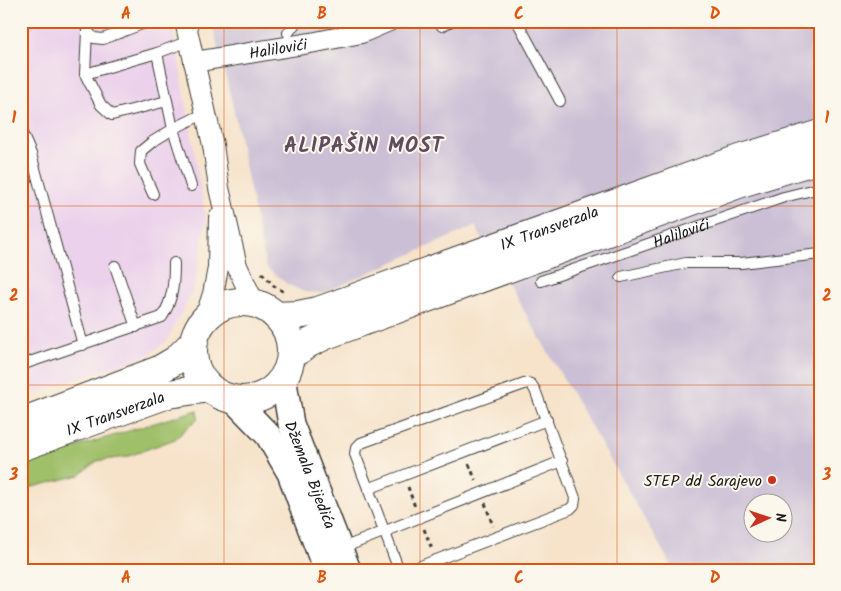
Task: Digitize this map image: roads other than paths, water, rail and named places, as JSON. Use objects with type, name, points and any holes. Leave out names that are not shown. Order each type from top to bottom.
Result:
[{"type":"main road","name":"IX Transverzala","points":[[287,367],[309,343],[335,332],[744,182],[820,134]]},
{"type":"main road","name":"IX Transverzala","points":[[272,304],[298,315],[318,311],[739,158],[787,156],[820,158]]},
{"type":"main road","points":[[240,302],[272,304],[290,341],[287,367],[270,391],[253,399],[222,394],[201,379],[193,356],[194,343],[205,318],[216,309],[228,304],[240,302]]},
{"type":"main road","name":"IX Transverzala","points":[[21,422],[159,370],[176,360],[194,343]]},
{"type":"main road","name":"IX Transverzala","points":[[21,447],[168,394],[222,394]]},
{"type":"street","points":[[185,21],[213,145],[219,188],[238,266],[272,304]]},
{"type":"street","name":"Halilovići","points":[[194,62],[325,41],[361,33],[389,21]]},
{"type":"street","points":[[205,318],[213,294],[218,268],[219,188]]},
{"type":"street","name":"Džemala Bijedića","points":[[287,367],[291,424],[344,559]]},
{"type":"street","name":"Džemala Bijedića","points":[[222,394],[268,435],[290,473],[326,570]]},
{"type":"lane","points":[[115,21],[120,34]]},
{"type":"lane","points":[[89,26],[94,38],[103,39],[150,21]]},
{"type":"lane","points":[[288,33],[297,21]]},
{"type":"lane","points":[[517,21],[560,101]]},
{"type":"lane","points":[[89,26],[85,74],[101,105],[112,115],[167,100]]},
{"type":"lane","points":[[85,74],[157,54],[189,41]]},
{"type":"lane","points":[[157,54],[173,129],[191,186]]},
{"type":"lane","points":[[153,194],[140,164],[141,151],[173,129],[206,114]]},
{"type":"lane","points":[[21,131],[31,154],[84,345]]},
{"type":"lane","name":"Halilovići","points":[[541,281],[784,197],[820,188]]},
{"type":"lane","points":[[621,276],[686,263],[741,263],[820,254]]},
{"type":"lane","points":[[21,365],[162,317],[170,305],[174,284],[174,263]]},
{"type":"lane","points":[[115,266],[136,327]]},
{"type":"lane","points":[[399,570],[355,454],[356,448],[361,443],[527,382],[531,384],[536,390],[576,498],[574,505],[570,509],[410,570]]},
{"type":"lane","points":[[368,489],[547,420]]},
{"type":"lane","points":[[344,559],[384,531],[562,461]]},
{"type":"place","name":"STEP dd Sarajevo","points":[[772,480]]},
{"type":"district","name":"ALIPAŠIN MOST","points":[[364,145]]}]
